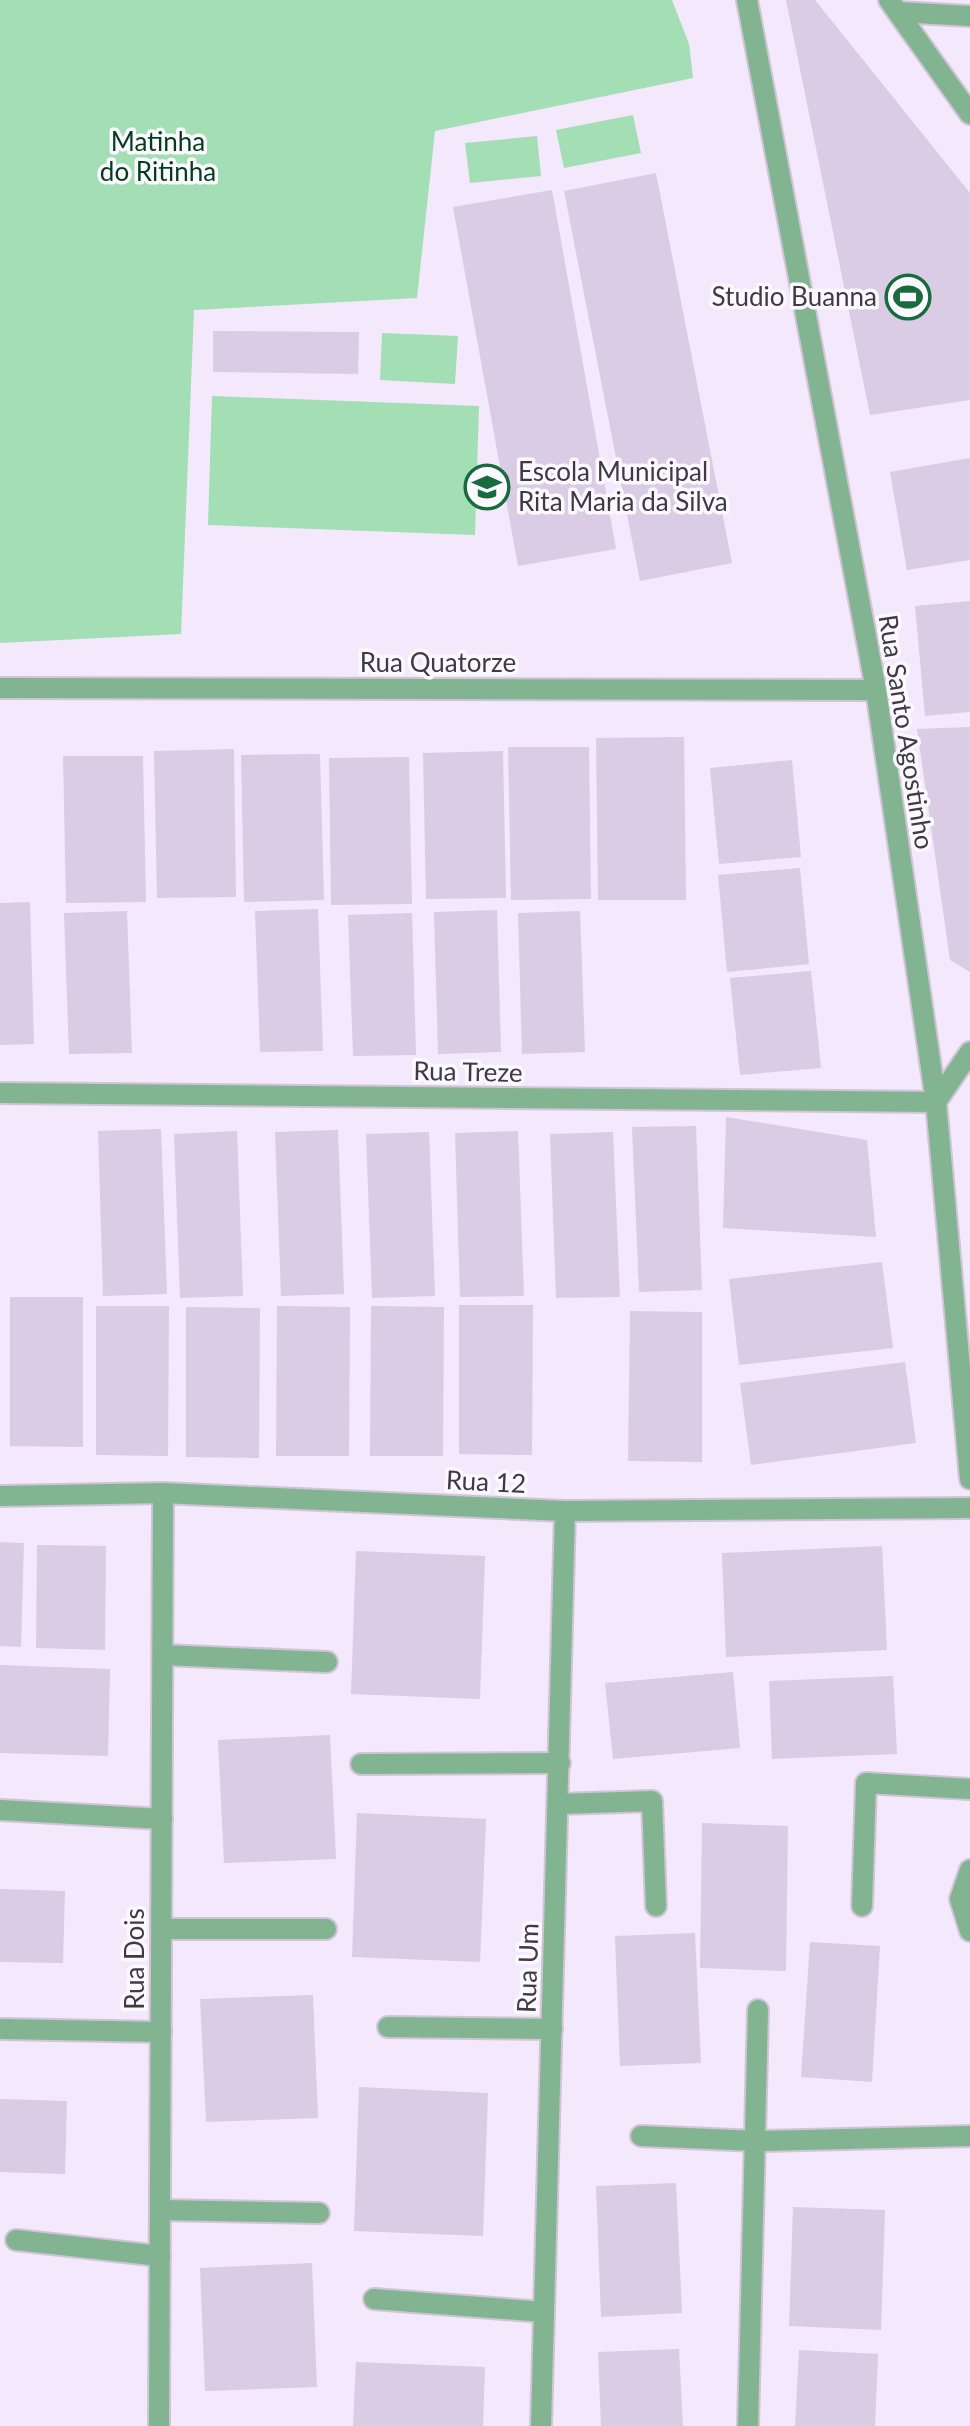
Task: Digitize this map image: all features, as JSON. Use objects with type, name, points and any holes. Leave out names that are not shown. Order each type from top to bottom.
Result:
[{"type":"street","name":"Rua Santo Agostinho","points":[[747,0],[876,690],[936,1102],[970,1479]]},
{"type":"street","points":[[893,6],[970,16]]},
{"type":"street","points":[[893,6],[970,114]]},
{"type":"street","name":"Rua Quatorze","points":[[0,688],[876,690]]},
{"type":"street","points":[[936,1102],[970,1052]]},
{"type":"street","name":"Rua Treze","points":[[0,1093],[936,1102]]},
{"type":"street","name":"Rua 12","points":[[0,1496],[163,1493],[565,1511],[970,1508]]},
{"type":"street","name":"Rua Dois","points":[[159,2426],[163,1493]]},
{"type":"street","name":"Rua Um","points":[[541,2426],[565,1511]]},
{"type":"street","points":[[163,1655],[327,1662]]},
{"type":"street","points":[[361,1764],[560,1763]]},
{"type":"street","points":[[862,1906],[866,1783],[970,1789]]},
{"type":"street","points":[[559,1804],[652,1801],[656,1906]]},
{"type":"street","points":[[0,1810],[162,1819]]},
{"type":"street","points":[[970,1870],[960,1899],[970,1931]]},
{"type":"street","points":[[162,1929],[326,1929]]},
{"type":"street","points":[[748,2426],[758,2010]]},
{"type":"street","points":[[388,2027],[552,2029]]},
{"type":"street","points":[[2,2029],[161,2032]]},
{"type":"street","points":[[641,2136],[757,2141],[970,2136]]},
{"type":"street","points":[[160,2210],[319,2213]]},
{"type":"street","points":[[16,2240],[160,2256]]},
{"type":"street","points":[[374,2299],[544,2312]]},
{"type":"green space","name":"Matinha do Ritinha","points":[[0,0],[672,0],[689,44],[693,78],[435,131],[417,298],[194,310],[181,634],[0,643]]},
{"type":"green space","points":[[633,115],[641,153],[564,168],[556,130]]},
{"type":"green space","points":[[537,136],[541,176],[470,183],[465,143]]},
{"type":"green space","points":[[382,333],[458,336],[455,384],[380,380]]},
{"type":"green space","points":[[212,396],[479,406],[475,535],[208,525]]},
{"type":"building","name":"Studio Buanna","points":[[786,0],[815,0],[970,193],[970,400],[870,415]]},
{"type":"building","points":[[656,173],[732,563],[640,581],[564,191]]},
{"type":"building","points":[[552,190],[616,549],[518,566],[453,207]]},
{"type":"building","points":[[213,331],[359,332],[358,374],[213,372]]},
{"type":"building","points":[[970,458],[970,560],[907,570],[890,472]]},
{"type":"building","points":[[970,601],[970,712],[925,716],[915,606]]},
{"type":"building","points":[[970,727],[970,972],[950,960],[917,729]]},
{"type":"building","points":[[684,737],[686,900],[598,900],[596,738]]},
{"type":"building","points":[[508,747],[589,747],[591,899],[511,900]]},
{"type":"building","points":[[234,749],[236,897],[157,898],[154,751]]},
{"type":"building","points":[[503,751],[506,898],[426,899],[423,753]]},
{"type":"building","points":[[320,754],[324,900],[244,902],[241,755]]},
{"type":"building","points":[[63,756],[143,756],[146,902],[66,903]]},
{"type":"building","points":[[409,757],[412,904],[331,905],[329,758]]},
{"type":"building","points":[[792,760],[801,857],[719,864],[710,768]]},
{"type":"building","points":[[800,868],[809,964],[727,972],[718,875]]},
{"type":"building","points":[[30,902],[34,1044],[0,1045],[0,903]]},
{"type":"building","points":[[318,909],[323,1051],[260,1052],[255,911]]},
{"type":"building","points":[[497,910],[501,1052],[438,1054],[434,912]]},
{"type":"building","points":[[127,911],[132,1053],[69,1054],[64,913]]},
{"type":"building","points":[[580,911],[585,1052],[522,1054],[518,913]]},
{"type":"building","points":[[412,913],[416,1055],[353,1056],[348,915]]},
{"type":"building","points":[[811,971],[821,1068],[740,1075],[730,978]]},
{"type":"building","points":[[726,1117],[867,1140],[876,1237],[723,1228]]},
{"type":"building","points":[[696,1126],[702,1290],[639,1292],[632,1127]]},
{"type":"building","points":[[161,1129],[167,1294],[103,1296],[98,1131]]},
{"type":"building","points":[[338,1130],[344,1294],[281,1296],[275,1132]]},
{"type":"building","points":[[237,1131],[243,1296],[180,1298],[174,1134]]},
{"type":"building","points":[[518,1131],[524,1296],[460,1297],[455,1133]]},
{"type":"building","points":[[429,1132],[435,1296],[372,1298],[366,1134]]},
{"type":"building","points":[[613,1132],[620,1297],[556,1298],[550,1134]]},
{"type":"building","points":[[882,1262],[893,1348],[739,1365],[729,1279]]},
{"type":"building","points":[[10,1297],[83,1297],[83,1447],[10,1446]]},
{"type":"building","points":[[459,1305],[533,1305],[532,1455],[459,1454]]},
{"type":"building","points":[[96,1306],[169,1306],[168,1456],[96,1455]]},
{"type":"building","points":[[277,1306],[350,1307],[349,1456],[276,1456]]},
{"type":"building","points":[[371,1306],[444,1307],[443,1456],[370,1456]]},
{"type":"building","points":[[186,1307],[260,1308],[259,1458],[186,1457]]},
{"type":"building","points":[[630,1311],[702,1312],[702,1462],[628,1461]]},
{"type":"building","points":[[905,1362],[916,1443],[751,1465],[740,1383]]},
{"type":"building","points":[[0,1542],[24,1543],[21,1647],[0,1646]]},
{"type":"building","points":[[37,1545],[106,1546],[105,1650],[36,1648]]},
{"type":"building","points":[[882,1546],[887,1650],[726,1657],[722,1553]]},
{"type":"building","points":[[356,1551],[485,1556],[480,1699],[351,1694]]},
{"type":"building","points":[[0,1665],[110,1669],[108,1756],[0,1753]]},
{"type":"building","points":[[733,1672],[740,1748],[613,1759],[605,1683]]},
{"type":"building","points":[[893,1676],[897,1754],[772,1759],[769,1681]]},
{"type":"building","points":[[330,1735],[336,1859],[224,1863],[218,1740]]},
{"type":"building","points":[[357,1813],[486,1819],[480,1962],[352,1957]]},
{"type":"building","points":[[702,1823],[788,1826],[786,1971],[700,1968]]},
{"type":"building","points":[[0,1889],[65,1891],[63,1963],[0,1962]]},
{"type":"building","points":[[695,1933],[701,2063],[620,2066],[615,1936]]},
{"type":"building","points":[[810,1942],[880,1946],[872,2082],[801,2077]]},
{"type":"building","points":[[313,1995],[318,2118],[206,2122],[200,1999]]},
{"type":"building","points":[[359,2087],[488,2093],[483,2236],[354,2231]]},
{"type":"building","points":[[0,2099],[67,2101],[65,2174],[0,2172]]},
{"type":"building","points":[[676,2183],[682,2313],[601,2317],[596,2186]]},
{"type":"building","points":[[793,2207],[885,2210],[881,2330],[789,2326]]},
{"type":"building","points":[[312,2263],[317,2387],[205,2391],[200,2268]]},
{"type":"building","points":[[679,2349],[683,2426],[601,2426],[598,2352]]},
{"type":"building","points":[[799,2350],[878,2354],[875,2426],[795,2426]]},
{"type":"building","points":[[356,2362],[485,2367],[483,2426],[353,2426]]},
{"type":"place","name":"Studio Buanna","points":[[908,297]]},
{"type":"place","name":"Escola Municipal Rita Maria da Silva","points":[[487,487]]}]
